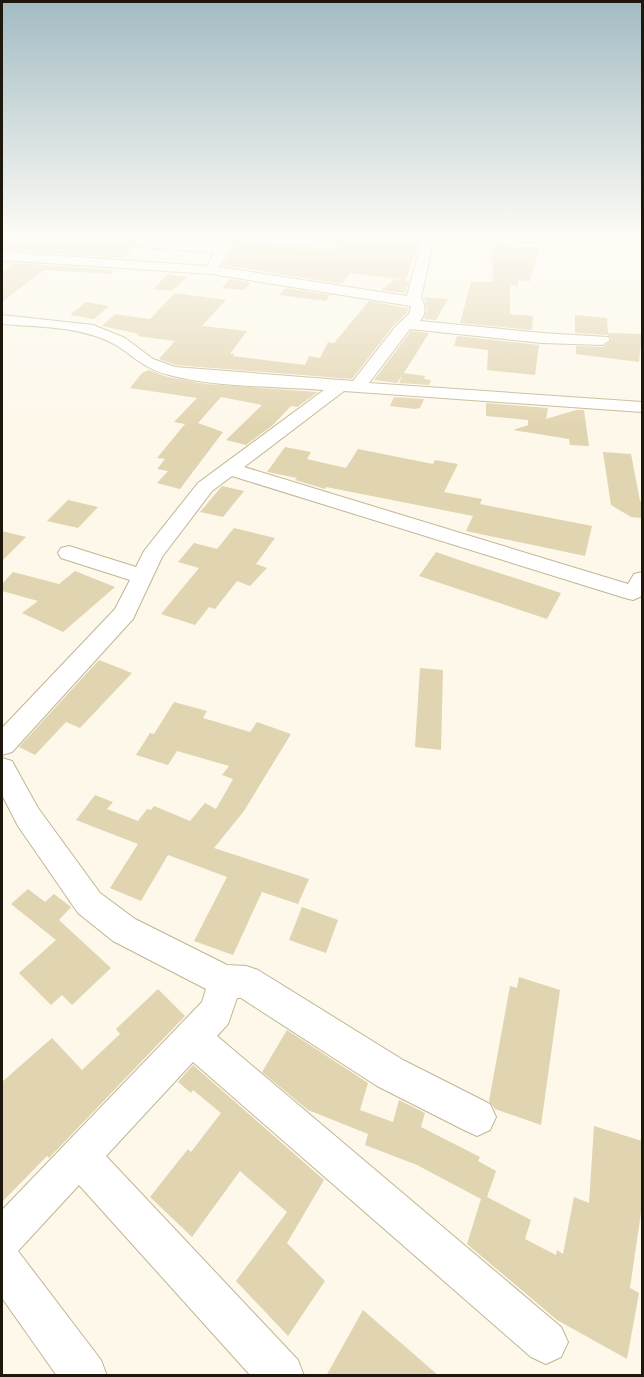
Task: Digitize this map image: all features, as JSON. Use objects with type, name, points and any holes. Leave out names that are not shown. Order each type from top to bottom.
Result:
[{"type":"street","points":[[2,746],[125,613],[153,556],[206,487],[349,386],[416,316],[413,302]]},
{"type":"street","points":[[2,319],[88,328],[119,341],[147,362],[172,371],[203,376],[642,407]]},
{"type":"street","points":[[406,324],[542,338],[602,340]]},
{"type":"street","points":[[230,470],[633,593],[642,579]]},
{"type":"street","points":[[69,553],[142,576]]},
{"type":"street","points":[[2,769],[28,817],[89,903],[124,930],[225,981],[246,982],[390,1073],[477,1117]]},
{"type":"street","points":[[2,1239],[216,1012],[225,981]]},
{"type":"street","points":[[192,1038],[546,1342]]},
{"type":"street","points":[[80,1156],[282,1376]]},
{"type":"street","points":[[2,1264],[85,1376]]},
{"type":"building","points":[[86,302],[109,306],[94,319],[70,315]]},
{"type":"building","points":[[166,302],[224,302],[202,326],[247,331],[230,354],[305,365],[309,356],[320,358],[328,342],[334,343],[368,302],[408,308],[407,313],[394,325],[352,379],[175,365],[159,359],[175,341],[137,336],[139,334],[102,326],[115,314],[150,319]]},
{"type":"building","points":[[425,302],[446,302],[436,320],[424,319],[427,310]]},
{"type":"building","points":[[466,302],[510,302],[510,314],[533,316],[532,330],[460,323]]},
{"type":"building","points":[[575,315],[607,318],[608,333],[642,334],[639,362],[576,354],[576,346],[602,347],[612,340],[608,335],[575,333]]},
{"type":"building","points":[[411,331],[429,333],[404,373],[425,376],[424,379],[431,380],[429,385],[399,383],[403,374],[397,383],[374,380]]},
{"type":"building","points":[[457,336],[539,345],[535,375],[487,370],[488,350],[454,346]]},
{"type":"building","points":[[149,370],[168,377],[206,384],[318,392],[297,407],[291,406],[273,425],[246,445],[226,440],[262,405],[221,397],[198,423],[223,432],[180,489],[157,483],[168,471],[157,469],[165,459],[157,458],[185,424],[174,422],[197,398],[130,388],[142,373]]},
{"type":"building","points":[[394,397],[424,399],[420,408],[415,409],[390,406]]},
{"type":"building","points":[[486,403],[548,408],[546,419],[576,410],[584,410],[589,446],[570,445],[569,439],[513,430],[528,425],[528,420],[486,416]]},
{"type":"building","points":[[285,447],[311,452],[307,459],[346,468],[358,449],[433,464],[435,460],[458,464],[444,492],[482,499],[480,504],[592,526],[585,556],[466,531],[473,516],[326,487],[325,489],[295,480],[297,478],[267,472]]},
{"type":"building","points":[[603,452],[631,454],[640,501],[642,501],[642,518],[631,517],[611,505]]},
{"type":"building","points":[[222,486],[244,491],[223,517],[200,512]]},
{"type":"building","points":[[68,500],[98,507],[78,528],[47,521]]},
{"type":"building","points":[[234,528],[275,538],[256,564],[267,568],[250,586],[237,581],[215,609],[209,607],[195,625],[161,614],[199,568],[178,562],[194,543],[217,549]]},
{"type":"building","points":[[2,531],[26,537],[2,561]]},
{"type":"building","points":[[436,552],[561,593],[547,619],[419,576]]},
{"type":"building","points":[[75,571],[115,587],[63,632],[22,613],[38,601],[2,591],[2,584],[13,572],[59,584]]},
{"type":"building","points":[[99,660],[132,673],[80,728],[66,722],[35,755],[19,747]]},
{"type":"building","points":[[420,668],[443,670],[441,750],[415,747]]},
{"type":"building","points":[[174,702],[207,711],[203,718],[250,732],[257,722],[291,734],[244,811],[214,848],[309,879],[298,904],[262,892],[233,955],[194,941],[227,877],[168,855],[141,901],[110,888],[138,844],[76,820],[95,795],[113,802],[107,809],[138,821],[147,809],[151,810],[154,806],[190,821],[205,803],[216,809],[233,779],[222,775],[229,766],[177,751],[168,765],[136,755],[150,733],[154,734]]},
{"type":"building","points":[[28,889],[45,902],[54,894],[71,907],[59,920],[111,968],[72,1005],[62,995],[51,1005],[19,973],[56,940],[11,904]]},
{"type":"building","points":[[302,907],[338,920],[326,953],[289,940]]},
{"type":"building","points":[[519,977],[560,990],[541,1125],[495,1109],[489,1101],[510,986],[517,988]]},
{"type":"building","points":[[158,989],[185,1016],[49,1158],[47,1156],[2,1202],[2,1082],[52,1038],[82,1070],[120,1034],[116,1029]]},
{"type":"building","points":[[287,1030],[368,1083],[360,1110],[393,1122],[399,1100],[425,1113],[421,1127],[480,1157],[478,1161],[496,1171],[487,1197],[531,1220],[525,1239],[556,1255],[557,1250],[563,1254],[574,1197],[589,1203],[594,1126],[642,1141],[642,1206],[630,1288],[639,1293],[627,1359],[557,1320],[467,1244],[481,1199],[417,1165],[365,1145],[368,1134],[308,1110],[262,1072]]},
{"type":"building","points":[[193,1065],[324,1180],[287,1243],[325,1281],[288,1336],[236,1281],[287,1212],[240,1171],[192,1237],[150,1197],[188,1149],[191,1152],[221,1113],[193,1090],[191,1093],[178,1082]]},
{"type":"building","points":[[363,1310],[439,1376],[326,1376]]}]
